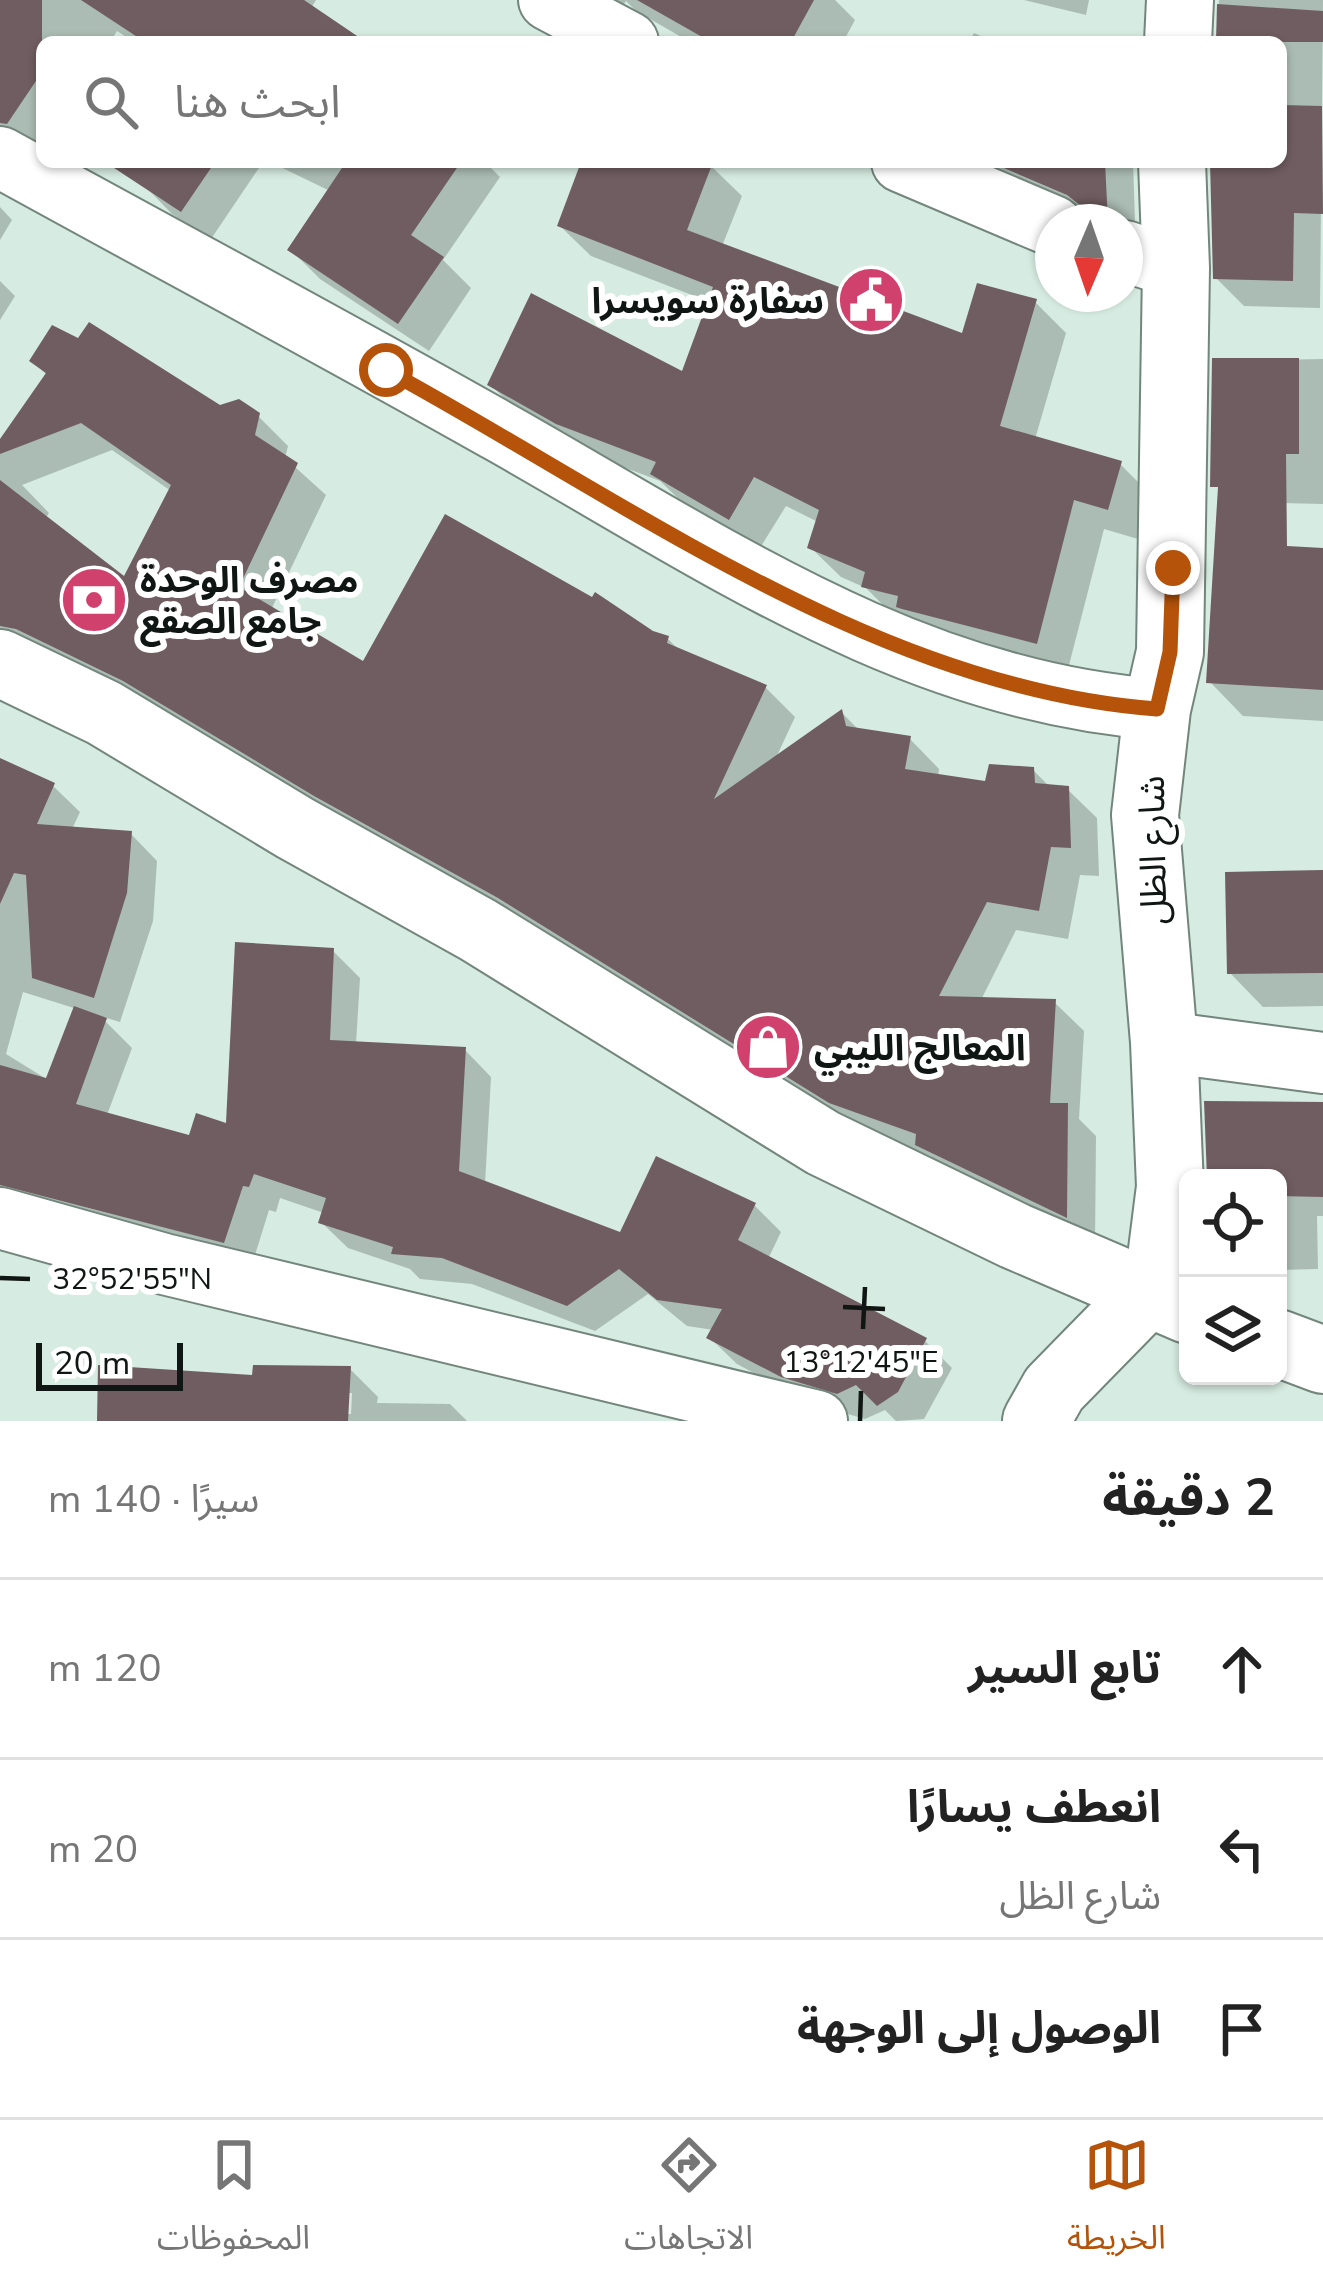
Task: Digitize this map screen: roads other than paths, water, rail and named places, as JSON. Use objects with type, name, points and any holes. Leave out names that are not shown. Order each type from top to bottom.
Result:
[{"type":"street","points":[[549,0],[617,36]]},
{"type":"street","points":[[1178,36],[1180,0]]},
{"type":"street","points":[[0,158],[504,434],[646,519],[872,636],[954,669],[1115,706],[1157,709]]},
{"type":"street","points":[[916,168],[1035,218]]},
{"type":"street","name":"شارع الظل","points":[[1036,1421],[1054,1389],[1167,1303],[1159,1274],[1170,1187],[1164,1042],[1145,815],[1157,709],[1170,652],[1151,259],[1171,168]]},
{"type":"street","points":[[0,663],[104,713],[295,828],[478,930],[824,1143],[1167,1303]]},
{"type":"street","points":[[1164,1042],[1323,1064]]},
{"type":"street","points":[[0,1218],[164,1264],[817,1421]]},
{"type":"street","points":[[1287,1346],[1323,1360]]},
{"type":"place","name":"سفارة سويسرا","points":[[871,300]]},
{"type":"place","name":"مصرف الوحدة جامع الصقع","points":[[94,600]]},
{"type":"place","name":"المعالج الليبي","points":[[768,1047]]}]
